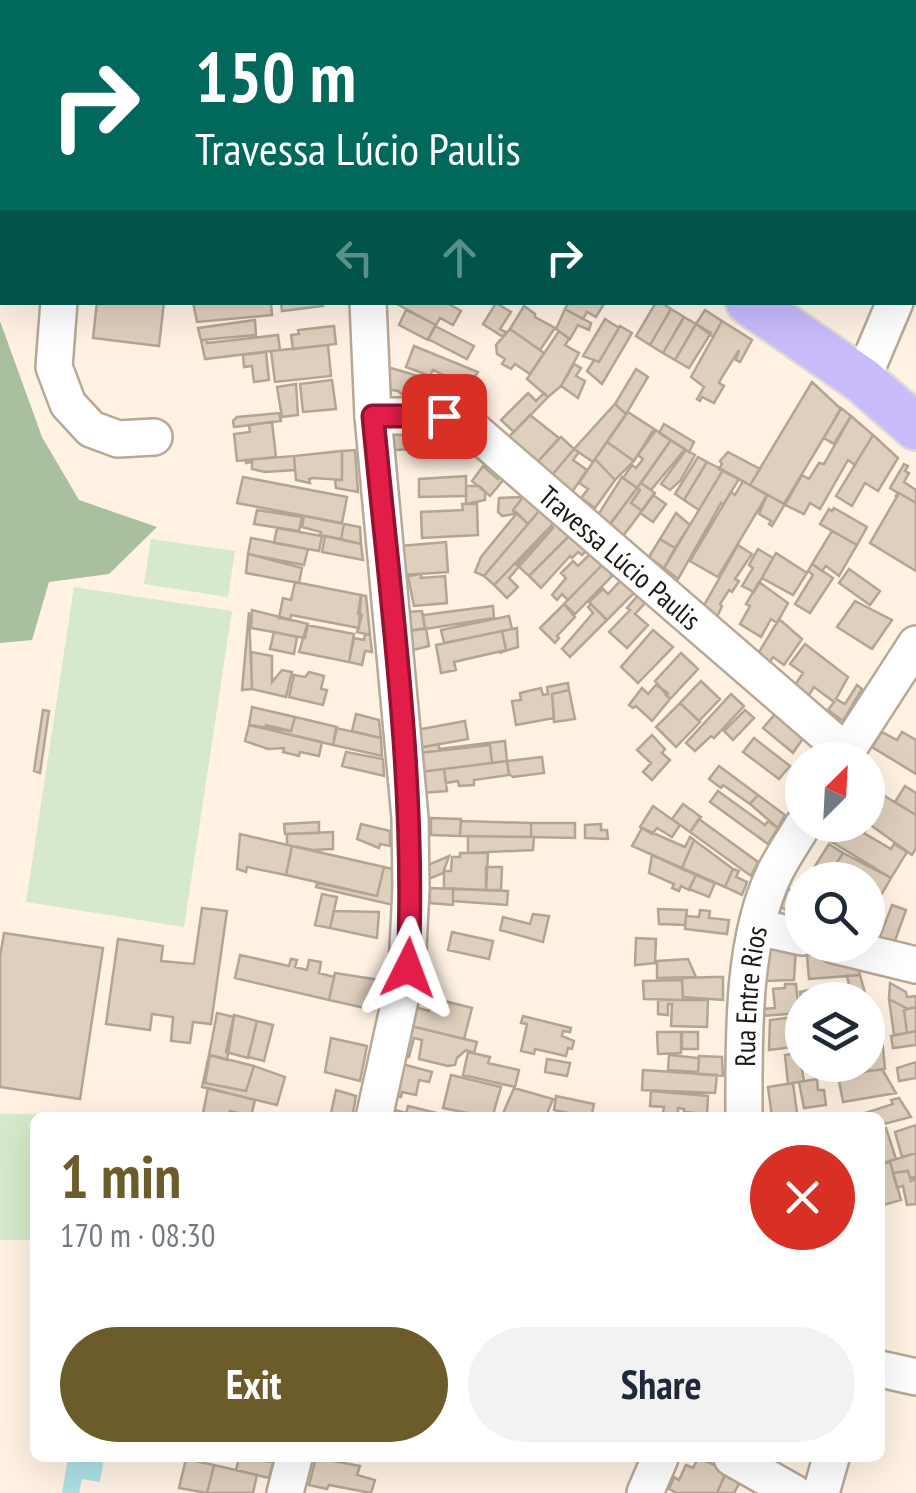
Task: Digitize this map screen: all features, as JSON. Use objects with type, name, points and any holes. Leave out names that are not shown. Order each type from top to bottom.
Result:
[{"type":"main road","points":[[752,305],[862,380],[916,428]]},
{"type":"street","points":[[59,305],[54,367],[68,404],[91,429],[118,439],[154,438]]},
{"type":"street","points":[[368,305],[373,416],[410,818],[411,888],[408,968],[375,1112]]},
{"type":"street","points":[[862,380],[894,305]]},
{"type":"street","name":"Travessa Lúcio Paulis","points":[[373,416],[444,416],[470,427],[828,742]]},
{"type":"street","points":[[853,742],[916,644]]},
{"type":"street","name":"Rua Entre Rios","points":[[744,1112],[744,1046],[757,926],[774,874],[793,842]]},
{"type":"street","points":[[757,926],[785,933]]},
{"type":"street","points":[[885,957],[916,965]]},
{"type":"street","points":[[885,1370],[916,1377]]},
{"type":"street","points":[[286,1493],[293,1462]]},
{"type":"street","points":[[644,1493],[658,1462]]},
{"type":"street","points":[[739,1462],[794,1493]]},
{"type":"street","points":[[822,1493],[830,1462]]},
{"type":"green space","points":[[0,321],[42,437],[79,500],[157,527],[109,574],[49,582],[32,640],[0,643]]},
{"type":"green space","points":[[151,539],[235,551],[228,597],[144,584]]},
{"type":"green space","points":[[74,587],[232,611],[184,927],[26,902]]},
{"type":"green space","points":[[0,1114],[30,1114],[30,1240],[0,1240]]},
{"type":"water","points":[[67,1462],[103,1462],[100,1482],[82,1479],[79,1493],[62,1493]]},
{"type":"building","points":[[97,305],[164,305],[159,346],[93,338]]},
{"type":"building","points":[[194,305],[271,305],[272,315],[197,322]]},
{"type":"building","points":[[281,305],[323,305],[323,306],[282,311]]},
{"type":"building","points":[[399,305],[450,305],[461,311],[453,325],[440,318],[436,325]]},
{"type":"building","points":[[495,305],[511,312],[500,329],[506,332],[503,337],[483,324]]},
{"type":"building","points":[[567,305],[603,305],[596,317],[587,312],[583,319],[565,309]]},
{"type":"building","points":[[654,305],[671,309],[650,345],[636,336]]},
{"type":"building","points":[[524,306],[555,328],[540,350],[510,329]]},
{"type":"building","points":[[565,309],[591,323],[589,330],[578,325],[570,339],[556,329]]},
{"type":"building","points":[[671,309],[684,317],[663,353],[650,345]]},
{"type":"building","points":[[406,310],[436,325],[428,340],[399,325]]},
{"type":"building","points":[[705,310],[722,321],[713,337],[696,324]]},
{"type":"building","points":[[684,317],[696,324],[675,360],[663,353]]},
{"type":"building","points":[[605,319],[619,328],[599,362],[583,356]]},
{"type":"building","points":[[255,320],[256,335],[201,340],[198,328]]},
{"type":"building","points":[[722,321],[752,340],[740,362],[736,360],[739,350],[722,377],[719,383],[724,386],[714,403],[702,397],[700,401],[697,399],[704,387],[691,377]]},
{"type":"building","points":[[696,324],[711,333],[689,368],[675,360]]},
{"type":"building","points":[[334,326],[336,344],[293,349],[291,335],[299,334],[298,330]]},
{"type":"building","points":[[435,326],[474,346],[467,359],[428,339]]},
{"type":"building","points":[[620,326],[632,333],[602,384],[587,371],[594,360],[599,362]]},
{"type":"building","points":[[510,329],[544,353],[530,374],[515,364],[511,369],[502,364],[505,359],[497,354],[496,345]]},
{"type":"building","points":[[559,331],[569,339],[565,345],[579,353],[561,386],[548,397],[527,379]]},
{"type":"building","points":[[278,335],[280,350],[205,359],[201,340],[207,343]]},
{"type":"building","points":[[328,345],[331,376],[275,382],[271,351]]},
{"type":"building","points":[[414,346],[478,372],[468,387],[433,370],[430,376],[406,367]]},
{"type":"building","points":[[266,352],[269,380],[254,382],[252,366],[244,367],[243,355]]},
{"type":"building","points":[[574,364],[581,368],[576,376],[585,381],[578,398],[561,386]]},
{"type":"building","points":[[384,366],[466,390],[457,404],[428,397],[427,402],[404,400],[398,391],[386,389]]},
{"type":"building","points":[[636,369],[648,377],[626,414],[615,404]]},
{"type":"building","points":[[332,380],[336,409],[303,412],[300,384]]},
{"type":"building","points":[[812,382],[841,409],[784,504],[750,485]]},
{"type":"building","points":[[296,384],[298,415],[282,417],[277,387]]},
{"type":"building","points":[[528,393],[536,401],[544,393],[548,397],[514,432],[501,420]]},
{"type":"building","points":[[615,404],[626,414],[593,462],[574,449]]},
{"type":"building","points":[[841,408],[851,416],[834,444],[824,438]]},
{"type":"building","points":[[628,412],[654,429],[634,461],[607,442]]},
{"type":"building","points":[[279,413],[281,421],[234,427],[237,417]]},
{"type":"building","points":[[530,415],[559,438],[532,468],[503,443]]},
{"type":"building","points":[[851,416],[873,435],[855,465],[848,460],[820,509],[810,503],[804,514],[785,505],[802,475],[809,479],[819,463],[824,464]]},
{"type":"building","points":[[272,422],[276,457],[237,461],[234,434],[250,432],[249,425]]},
{"type":"building","points":[[664,424],[694,442],[689,452],[659,433]]},
{"type":"building","points":[[656,430],[671,440],[637,488],[623,478],[632,465],[636,468],[643,459],[638,455]]},
{"type":"building","points":[[394,433],[451,434],[451,448],[393,450]]},
{"type":"building","points":[[873,435],[898,458],[878,491],[865,483],[852,506],[836,496]]},
{"type":"building","points":[[561,437],[574,449],[547,481],[532,468]]},
{"type":"building","points":[[671,440],[685,449],[651,490],[641,483]]},
{"type":"building","points":[[607,442],[634,461],[615,480],[595,459]]},
{"type":"building","points":[[574,449],[579,452],[573,460],[587,470],[568,498],[547,481]]},
{"type":"building","points":[[355,450],[358,492],[336,488],[335,480],[342,480],[342,451]]},
{"type":"building","points":[[686,450],[695,455],[670,490],[661,484]]},
{"type":"building","points":[[342,451],[342,480],[296,480],[294,456]]},
{"type":"building","points":[[728,452],[760,469],[750,485],[719,469]]},
{"type":"building","points":[[294,456],[295,470],[265,472],[252,469],[252,462],[246,463],[246,460]]},
{"type":"building","points":[[698,457],[707,462],[684,500],[675,494]]},
{"type":"building","points":[[595,459],[615,480],[595,508],[581,498],[588,489],[579,483]]},
{"type":"building","points":[[707,462],[723,470],[699,510],[684,500]]},
{"type":"building","points":[[904,464],[909,473],[904,482],[916,490],[916,503],[899,493],[895,497],[898,493],[890,488]]},
{"type":"building","points":[[483,466],[498,479],[504,479],[490,496],[472,481]]},
{"type":"building","points":[[723,470],[739,479],[678,579],[664,568]]},
{"type":"building","points":[[466,476],[466,496],[419,497],[419,479]]},
{"type":"building","points":[[243,477],[347,497],[342,523],[237,503]]},
{"type":"building","points":[[622,477],[637,488],[610,524],[598,515]]},
{"type":"building","points":[[743,481],[767,495],[718,577],[690,561],[731,492],[735,495]]},
{"type":"building","points":[[641,483],[655,493],[642,511],[631,503]]},
{"type":"building","points":[[466,486],[479,486],[485,491],[485,500],[466,504]]},
{"type":"building","points":[[637,488],[640,490],[631,503],[642,511],[623,536],[609,526]]},
{"type":"building","points":[[899,493],[916,503],[916,571],[870,543]]},
{"type":"building","points":[[653,495],[666,504],[653,522],[640,513]]},
{"type":"building","points":[[767,495],[785,504],[772,526],[759,514]]},
{"type":"building","points":[[523,497],[514,514],[502,516],[498,512],[499,498]]},
{"type":"building","points":[[523,497],[539,511],[528,524],[513,510]]},
{"type":"building","points":[[462,504],[477,504],[478,535],[422,538],[421,512],[463,510]]},
{"type":"building","points":[[834,508],[867,527],[857,545],[820,524],[829,509]]},
{"type":"building","points":[[257,510],[302,517],[299,531],[254,524]]},
{"type":"building","points":[[539,511],[554,523],[494,585],[484,576]]},
{"type":"building","points":[[517,513],[528,524],[484,576],[475,572],[481,557]]},
{"type":"building","points":[[676,513],[690,525],[675,548],[660,539]]},
{"type":"building","points":[[304,516],[344,524],[341,539],[302,527]]},
{"type":"building","points":[[554,523],[570,535],[529,576],[517,565]]},
{"type":"building","points":[[344,524],[360,527],[361,544],[341,539]]},
{"type":"building","points":[[551,526],[509,578],[518,587],[507,598],[494,585]]},
{"type":"building","points":[[277,528],[322,536],[319,551],[274,543]]},
{"type":"building","points":[[832,531],[857,545],[839,576],[826,566],[822,571],[812,564]]},
{"type":"building","points":[[570,535],[587,550],[582,555],[578,552],[570,556],[541,588],[529,576]]},
{"type":"building","points":[[325,536],[361,544],[363,560],[322,552]]},
{"type":"building","points":[[251,538],[308,549],[304,565],[248,554]]},
{"type":"building","points":[[660,539],[675,548],[664,568],[649,557]]},
{"type":"building","points":[[446,542],[448,572],[403,575],[400,546]]},
{"type":"building","points":[[738,545],[752,554],[735,579],[739,581],[732,592],[729,590],[720,604],[715,621],[702,609]]},
{"type":"building","points":[[758,549],[773,558],[754,592],[742,586]]},
{"type":"building","points":[[591,553],[604,563],[568,600],[562,594],[557,600],[552,595],[566,578],[561,573],[573,561],[578,566]]},
{"type":"building","points":[[776,553],[807,573],[793,595],[762,578]]},
{"type":"building","points":[[248,554],[302,568],[299,583],[246,573]]},
{"type":"building","points":[[604,563],[612,576],[575,614],[564,604]]},
{"type":"building","points":[[812,564],[833,578],[810,613],[795,604],[813,575],[808,571]]},
{"type":"building","points":[[849,569],[880,591],[870,605],[839,583]]},
{"type":"building","points":[[421,574],[421,578],[445,576],[447,603],[414,606],[408,576]]},
{"type":"building","points":[[622,579],[636,591],[607,620],[589,602],[603,589],[608,594]]},
{"type":"building","points":[[295,582],[361,595],[359,628],[291,615],[290,620],[279,618],[283,598],[291,600]]},
{"type":"building","points":[[759,582],[788,603],[777,623],[771,619],[761,637],[740,624]]},
{"type":"building","points":[[639,594],[647,601],[635,614],[648,625],[627,648],[609,632]]},
{"type":"building","points":[[361,595],[366,596],[370,635],[357,632],[362,615],[358,614]]},
{"type":"building","points":[[855,601],[892,620],[872,649],[837,627]]},
{"type":"building","points":[[564,604],[575,617],[555,643],[540,628]]},
{"type":"building","points":[[591,604],[607,620],[570,657],[562,649],[593,613],[588,607]]},
{"type":"building","points":[[493,606],[494,618],[425,629],[423,615]]},
{"type":"building","points":[[252,610],[308,624],[305,638],[251,628]]},
{"type":"building","points":[[422,611],[425,629],[407,631],[406,612]]},
{"type":"building","points":[[249,612],[252,689],[242,690]]},
{"type":"building","points":[[509,616],[512,629],[444,643],[441,630]]},
{"type":"building","points":[[779,619],[802,639],[784,665],[773,657],[767,666],[756,657]]},
{"type":"building","points":[[307,625],[354,634],[349,662],[299,652]]},
{"type":"building","points":[[426,628],[429,646],[409,651],[407,631]]},
{"type":"building","points":[[517,628],[518,647],[499,653],[506,650],[502,631]]},
{"type":"building","points":[[653,630],[673,647],[638,683],[621,667]]},
{"type":"building","points":[[502,631],[506,650],[454,662],[456,670],[441,673],[436,645]]},
{"type":"building","points":[[274,632],[297,637],[294,654],[270,649]]},
{"type":"building","points":[[365,634],[370,635],[372,652],[365,651],[362,665],[349,662],[354,638],[364,640]]},
{"type":"building","points":[[805,644],[848,677],[836,699],[845,704],[857,685],[862,689],[843,721],[828,710],[834,702],[814,687],[809,695],[795,685],[803,673],[790,664]]},
{"type":"building","points":[[251,652],[272,656],[272,682],[282,670],[292,672],[286,697],[252,689]]},
{"type":"building","points":[[681,653],[698,669],[670,699],[655,681]]},
{"type":"building","points":[[309,672],[324,676],[321,689],[327,690],[323,705],[289,697],[294,675],[305,677]]},
{"type":"building","points":[[701,681],[720,699],[699,721],[680,703]]},
{"type":"building","points":[[568,683],[569,690],[552,694],[554,718],[516,725],[512,701],[521,700],[520,693],[541,688],[543,695],[548,694],[547,687]]},
{"type":"building","points":[[656,685],[670,699],[652,721],[636,706],[629,705],[642,688],[648,694]]},
{"type":"building","points":[[569,690],[575,719],[554,722],[552,694]]},
{"type":"building","points":[[731,694],[744,706],[714,738],[711,736],[695,751],[686,743]]},
{"type":"building","points":[[680,703],[700,722],[676,747],[656,727]]},
{"type":"building","points":[[252,707],[295,717],[291,731],[249,725]]},
{"type":"building","points":[[43,710],[49,711],[40,773],[34,771]]},
{"type":"building","points":[[745,710],[754,718],[733,740],[724,731]]},
{"type":"building","points":[[776,713],[804,737],[801,742],[785,742],[785,746],[763,728]]},
{"type":"building","points":[[356,714],[379,720],[381,738],[352,731]]},
{"type":"building","points":[[295,717],[337,727],[333,745],[266,729],[266,725],[291,731]]},
{"type":"building","points":[[465,721],[468,739],[418,748],[416,730]]},
{"type":"building","points":[[249,725],[322,742],[319,756],[300,752],[299,756],[283,752],[284,748],[268,749],[245,741]]},
{"type":"building","points":[[336,728],[381,738],[382,756],[333,745]]},
{"type":"building","points":[[882,732],[897,740],[902,732],[916,740],[916,774],[885,755],[885,742],[875,742]]},
{"type":"building","points":[[652,735],[670,760],[652,780],[643,772],[651,763],[637,750]]},
{"type":"building","points":[[754,738],[785,762],[785,772],[779,779],[743,752]]},
{"type":"building","points":[[505,741],[507,761],[492,763],[490,745],[419,753],[418,748],[439,744],[439,749]]},
{"type":"building","points":[[490,745],[492,763],[420,772],[419,753]]},
{"type":"building","points":[[346,752],[383,759],[384,776],[342,766]]},
{"type":"building","points":[[542,757],[544,773],[513,777],[509,774],[507,761]]},
{"type":"building","points":[[507,761],[509,775],[474,780],[474,785],[446,783],[444,769]]},
{"type":"building","points":[[719,766],[758,795],[750,804],[709,779]]},
{"type":"building","points":[[444,769],[447,791],[422,793],[420,772]]},
{"type":"building","points":[[905,786],[916,793],[916,815],[895,802]]},
{"type":"building","points":[[718,791],[765,825],[768,821],[778,828],[768,844],[710,802]]},
{"type":"building","points":[[758,795],[785,815],[778,828],[750,804]]},
{"type":"building","points":[[885,796],[916,815],[916,848],[912,855],[885,835]]},
{"type":"building","points":[[683,804],[701,817],[690,832],[672,819]]},
{"type":"building","points":[[653,806],[680,825],[672,837],[657,828],[652,834],[640,827]]},
{"type":"building","points":[[431,818],[461,819],[460,836],[431,835]]},
{"type":"building","points":[[699,819],[758,862],[751,876],[690,832]]},
{"type":"building","points":[[461,821],[531,823],[531,837],[460,836]]},
{"type":"building","points":[[319,822],[319,833],[285,834],[284,824]]},
{"type":"building","points":[[531,823],[575,823],[575,838],[531,837]]},
{"type":"building","points":[[361,824],[390,831],[390,846],[380,844],[379,848],[357,839]]},
{"type":"building","points":[[601,824],[608,839],[585,838],[585,825]]},
{"type":"building","points":[[642,828],[685,847],[690,837],[694,840],[682,868],[632,846]]},
{"type":"building","points":[[333,832],[333,849],[287,845],[287,834]]},
{"type":"building","points":[[240,834],[292,846],[286,875],[247,867],[246,872],[237,869]]},
{"type":"building","points":[[468,836],[534,837],[533,850],[468,853]]},
{"type":"building","points":[[694,840],[733,869],[725,887],[682,868]]},
{"type":"building","points":[[832,842],[879,842],[891,849],[894,844],[907,852],[891,878],[885,874],[885,862],[865,862]]},
{"type":"building","points":[[829,844],[843,853],[837,862],[818,862]]},
{"type":"building","points":[[292,846],[384,867],[377,896],[286,875]]},
{"type":"building","points":[[460,853],[488,853],[486,890],[444,888],[444,871],[451,871],[452,857],[460,857]]},
{"type":"building","points":[[843,853],[860,862],[837,862]]},
{"type":"building","points":[[652,855],[696,875],[689,890],[681,886],[679,891],[672,888],[674,884],[649,873]]},
{"type":"building","points":[[449,856],[443,873],[429,879],[428,865]]},
{"type":"building","points":[[384,867],[392,869],[393,905],[316,887],[317,883],[377,896]]},
{"type":"building","points":[[486,867],[502,867],[501,890],[486,890]]},
{"type":"building","points":[[733,869],[739,871],[736,877],[747,882],[742,895],[725,887]]},
{"type":"building","points":[[696,875],[715,883],[709,897],[689,889]]},
{"type":"building","points":[[430,888],[453,889],[453,905],[430,903]]},
{"type":"building","points":[[453,889],[508,891],[507,905],[453,901]]},
{"type":"building","points":[[322,894],[337,897],[330,928],[315,925]]},
{"type":"building","points":[[892,905],[906,910],[892,949],[885,947],[885,923]]},
{"type":"building","points":[[202,908],[227,911],[211,1024],[193,1022],[190,1043],[171,1041],[173,1017],[152,1014],[150,1030],[106,1024],[118,939],[163,946],[161,961],[194,964]]},
{"type":"building","points":[[658,909],[687,910],[685,925],[659,924]]},
{"type":"building","points":[[700,910],[710,911],[709,918],[729,920],[727,934],[685,929],[686,916],[699,917]]},
{"type":"building","points":[[334,911],[379,912],[377,938],[330,928]]},
{"type":"building","points":[[533,914],[549,916],[543,942],[500,930],[503,917],[530,924]]},
{"type":"building","points":[[452,932],[493,941],[489,959],[448,950]]},
{"type":"building","points":[[4,933],[103,948],[80,1099],[0,1087],[0,957]]},
{"type":"building","points":[[636,938],[656,939],[655,963],[635,965]]},
{"type":"building","points":[[771,943],[785,945],[785,962],[795,962],[794,980],[763,981]]},
{"type":"building","points":[[240,955],[289,966],[291,959],[297,960],[295,967],[307,970],[309,960],[321,962],[319,973],[334,977],[329,1000],[235,978]]},
{"type":"building","points":[[688,959],[696,977],[657,978],[657,961]]},
{"type":"building","points":[[808,962],[857,962],[860,975],[809,979]]},
{"type":"building","points":[[335,973],[380,980],[374,1010],[329,1000]]},
{"type":"building","points":[[860,975],[862,982],[848,982],[847,976]]},
{"type":"building","points":[[723,977],[723,1000],[683,997],[682,978]]},
{"type":"building","points":[[682,980],[683,1000],[644,999],[643,981]]},
{"type":"building","points":[[890,983],[906,992],[907,997],[916,996],[916,1007],[908,1009],[889,999]]},
{"type":"building","points":[[785,988],[785,1014],[761,1016],[762,1009],[775,1008],[773,989]]},
{"type":"building","points":[[432,998],[472,1008],[464,1039],[411,1026],[415,1007],[429,1011]]},
{"type":"building","points":[[889,999],[908,1009],[904,1010],[907,1033],[894,1035]]},
{"type":"building","points":[[658,1000],[708,1000],[707,1027],[671,1026],[672,1004],[668,1004],[668,1015],[658,1014]]},
{"type":"building","points":[[916,1007],[916,1031],[907,1033],[904,1010]]},
{"type":"building","points":[[217,1013],[234,1017],[227,1060],[209,1055]]},
{"type":"building","points":[[234,1015],[257,1021],[248,1058],[226,1052]]},
{"type":"building","points":[[523,1016],[571,1028],[570,1032],[563,1031],[562,1036],[574,1041],[572,1049],[568,1048],[566,1056],[535,1049],[534,1054],[521,1051],[527,1024],[521,1023]]},
{"type":"building","points":[[785,1018],[785,1048],[769,1050],[770,1020]]},
{"type":"building","points":[[257,1021],[273,1025],[264,1061],[248,1057]]},
{"type":"building","points":[[411,1026],[477,1042],[474,1053],[466,1050],[455,1065],[448,1066],[419,1059],[422,1040],[414,1038],[409,1057],[404,1056]]},
{"type":"building","points":[[916,1031],[916,1045],[893,1048],[891,1036]]},
{"type":"building","points":[[657,1032],[681,1032],[681,1053],[658,1054]]},
{"type":"building","points":[[682,1032],[698,1032],[698,1049],[682,1049]]},
{"type":"building","points":[[331,1038],[367,1046],[360,1081],[325,1072]]},
{"type":"building","points":[[468,1052],[490,1057],[488,1063],[519,1070],[515,1087],[463,1075]]},
{"type":"building","points":[[209,1055],[205,1083],[246,1091],[254,1066],[285,1077],[277,1105],[202,1087]]},
{"type":"building","points":[[210,1055],[254,1066],[246,1091],[205,1083]]},
{"type":"building","points":[[669,1055],[699,1058],[698,1072],[668,1070]]},
{"type":"building","points":[[699,1056],[722,1057],[723,1076],[698,1074]]},
{"type":"building","points":[[547,1059],[570,1063],[567,1076],[545,1072]]},
{"type":"building","points":[[916,1062],[916,1078],[899,1081],[897,1068]]},
{"type":"building","points":[[402,1064],[432,1072],[429,1082],[419,1080],[416,1095],[402,1092],[401,1097],[395,1096]]},
{"type":"building","points":[[643,1070],[717,1075],[715,1093],[642,1090]]},
{"type":"building","points":[[885,1074],[896,1093],[843,1102],[839,1082],[885,1082]]},
{"type":"building","points":[[451,1075],[501,1087],[494,1112],[443,1108]]},
{"type":"building","points":[[799,1082],[817,1082],[818,1090],[824,1090],[826,1105],[804,1108]]},
{"type":"building","points":[[793,1083],[797,1112],[771,1112],[768,1087]]},
{"type":"building","points":[[208,1088],[255,1100],[252,1112],[203,1112]]},
{"type":"building","points":[[514,1088],[553,1099],[548,1112],[504,1112]]},
{"type":"building","points":[[336,1090],[356,1096],[353,1112],[331,1112]]},
{"type":"building","points":[[651,1091],[708,1096],[707,1112],[684,1112],[678,1108],[678,1112],[663,1112],[664,1107],[650,1106]]},
{"type":"building","points":[[556,1096],[594,1104],[592,1112],[554,1110]]},
{"type":"building","points":[[899,1098],[911,1117],[885,1124],[885,1112],[868,1112],[893,1104],[891,1100]]},
{"type":"building","points":[[408,1106],[432,1112],[406,1112]]},
{"type":"building","points":[[916,1125],[916,1153],[902,1157],[895,1132]]},
{"type":"building","points":[[885,1128],[896,1159],[885,1162]]},
{"type":"building","points":[[916,1153],[916,1177],[910,1178],[908,1171],[893,1173],[890,1161]]},
{"type":"building","points":[[890,1162],[901,1200],[885,1205],[885,1163]]},
{"type":"building","points":[[908,1171],[911,1181],[916,1179],[916,1204],[907,1205],[903,1186],[897,1188],[893,1173]]},
{"type":"building","points":[[185,1462],[214,1465],[207,1493],[179,1488]]},
{"type":"building","points":[[238,1462],[273,1462],[269,1478],[236,1470]]},
{"type":"building","points":[[315,1462],[360,1466],[357,1475],[375,1480],[371,1493],[309,1485]]},
{"type":"building","points":[[696,1462],[708,1462],[727,1470],[717,1493],[677,1493],[669,1489],[686,1465],[693,1468]]},
{"type":"building","points":[[214,1465],[257,1475],[253,1493],[207,1493]]},
{"type":"building","points":[[728,1468],[741,1480],[734,1493],[717,1493]]},
{"type":"route","points":[[408,968],[410,818],[373,416],[444,416]]}]
